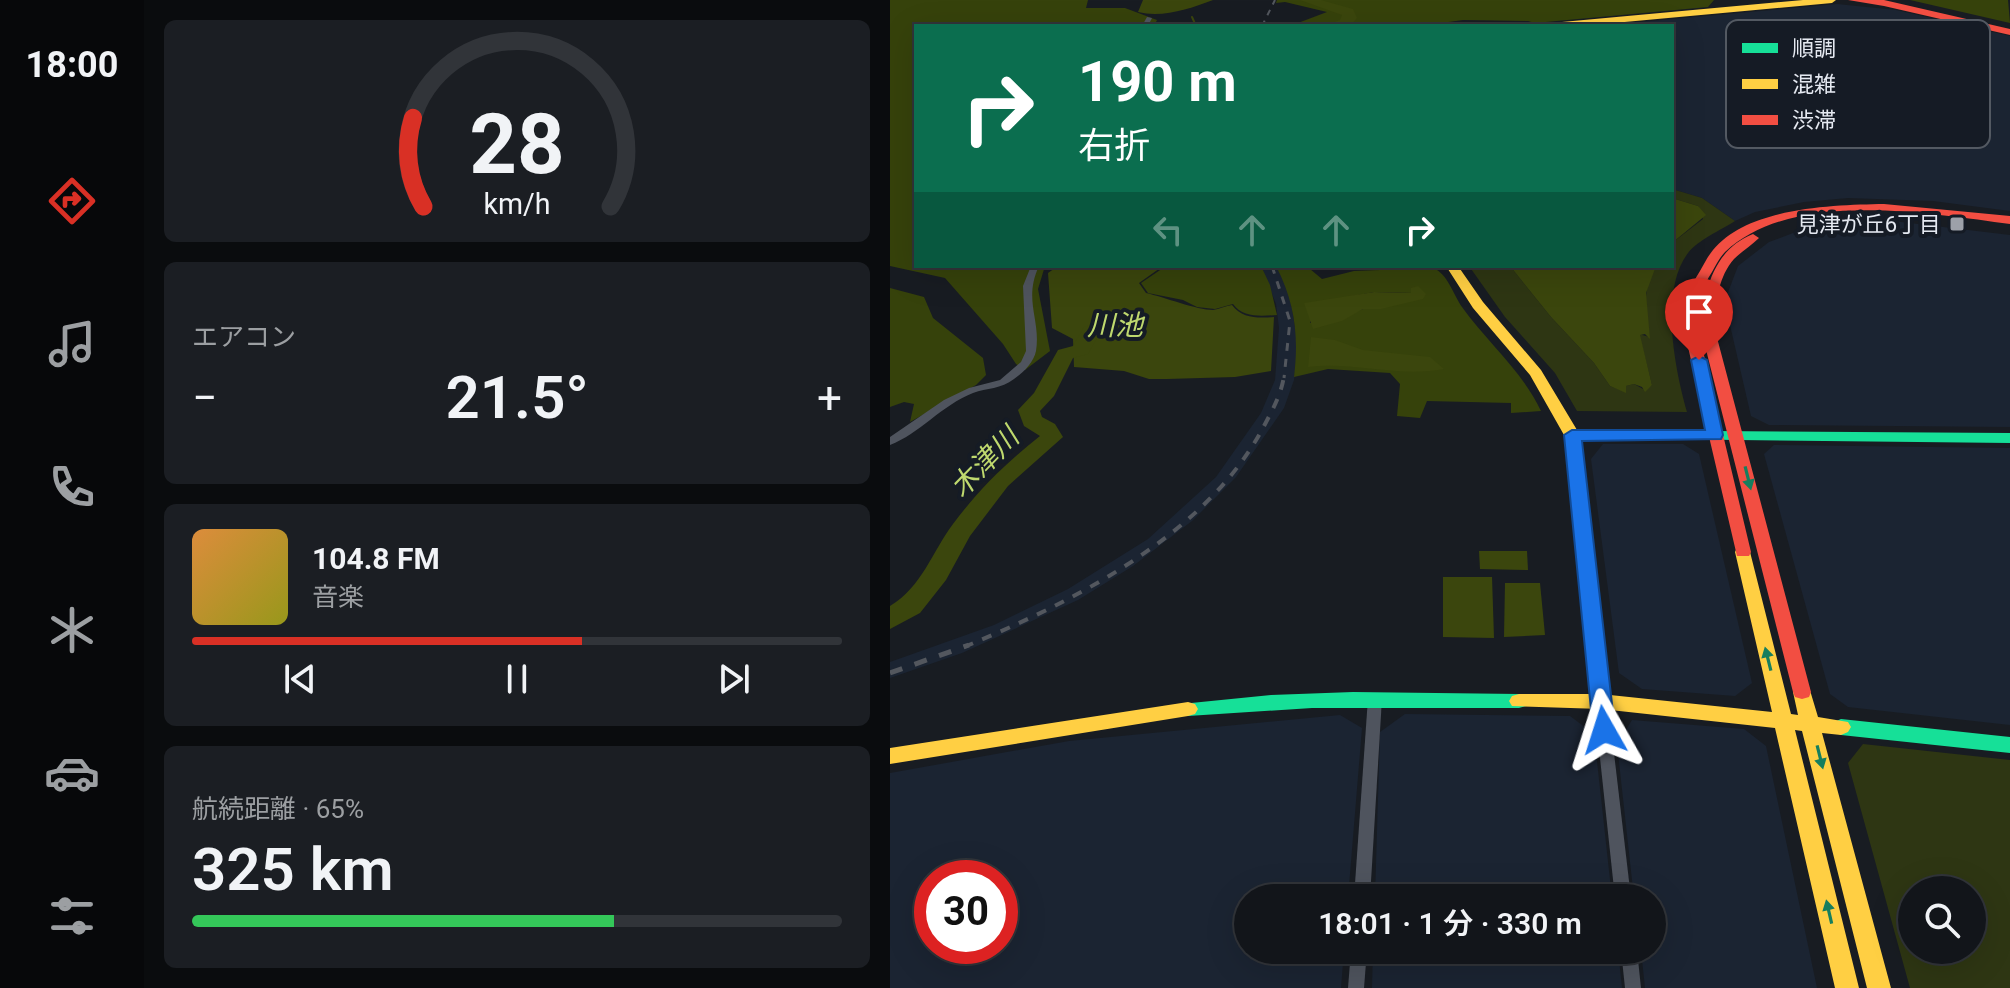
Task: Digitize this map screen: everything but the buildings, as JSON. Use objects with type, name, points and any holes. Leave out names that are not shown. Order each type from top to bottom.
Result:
[{"type":"street","points":[[1573,24],[1832,0]]},
{"type":"street","points":[[1852,0],[1884,3],[1958,20]]},
{"type":"street","points":[[1146,24],[1149,18]]},
{"type":"street","points":[[1990,27],[2010,32]]},
{"type":"street","points":[[1847,988],[1715,435],[1689,311],[1699,273],[1712,254],[1728,240],[1774,219],[1828,208],[1901,207],[2010,220]]},
{"type":"street","points":[[1879,988],[1709,334],[1707,312],[1713,275],[1741,244],[1780,226],[1836,215],[1901,214],[2010,227]]},
{"type":"street","points":[[890,442],[925,420],[938,407],[969,391],[1004,382],[1027,361],[1031,354],[1027,311],[1029,277],[1034,268]]},
{"type":"street","points":[[1453,268],[1533,369],[1554,399],[1572,435],[1621,884]]},
{"type":"street","points":[[1572,435],[2010,438]]},
{"type":"street","points":[[1363,884],[1375,698]]},
{"type":"street","points":[[890,756],[1130,716],[1240,703],[1375,698],[1601,702],[2010,745]]},
{"type":"street","points":[[1356,988],[1358,964]]},
{"type":"street","points":[[1630,964],[1633,988]]},
{"type":"shaded area","points":[[890,0],[1088,0],[1086,8],[1125,8],[1157,20],[1155,24],[914,24],[914,268],[1044,268],[1038,289],[1050,351],[1025,370],[1016,364],[1003,344],[945,278],[890,266]]},
{"type":"shaded area","points":[[1277,0],[1714,0],[1708,7],[1535,23],[1463,20],[1434,24],[1295,24],[1327,12],[1285,2],[1276,3]]},
{"type":"shaded area","points":[[1910,0],[2008,0],[2010,23]]},
{"type":"shaded area","points":[[1837,4],[1896,10],[1940,20],[1726,20],[1726,148],[1990,148],[1990,31],[2010,36],[2010,211],[1933,201],[1848,198],[1804,202],[1755,212],[1735,221],[1702,198],[1674,190],[1674,24],[1618,24]]},
{"type":"shaded area","points":[[1674,190],[1702,198],[1735,221],[1692,248],[1679,269],[1674,288],[1674,353],[1687,412],[1577,411],[1555,373],[1505,317],[1470,268],[1512,268],[1594,363],[1610,386],[1626,392],[1626,386],[1634,384],[1645,390],[1652,385],[1639,334],[1649,337],[1646,309],[1648,283],[1655,268],[1674,268],[1674,241],[1703,219],[1698,206],[1674,199]]},
{"type":"shaded area","points":[[1893,221],[2010,235],[2010,427],[1769,425],[1751,416],[1727,312],[1727,295],[1738,266],[1769,242],[1801,230],[1846,223]]},
{"type":"shaded area","points":[[1163,268],[1262,268],[1270,285],[1277,315],[1247,314],[1233,304],[1215,309],[1197,307],[1183,300],[1148,293],[1141,283]]},
{"type":"shaded area","points":[[1262,268],[1277,268],[1285,283],[1298,346],[1294,380],[1284,408],[1236,477],[1192,521],[1133,566],[1078,600],[962,653],[890,678],[890,662],[994,625],[1068,589],[1148,539],[1216,477],[1261,413],[1275,380],[1279,328],[1276,304]]},
{"type":"shaded area","points":[[1277,268],[1310,268],[1322,279],[1354,271],[1433,268],[1446,280],[1462,307],[1515,370],[1541,411],[1511,413],[1511,403],[1427,401],[1420,418],[1397,416],[1400,384],[1390,373],[1328,369],[1294,377],[1294,320],[1288,293]],"holes":[[[1374,292],[1412,293],[1395,305],[1363,309],[1328,324],[1310,323],[1311,318],[1332,300]]]},
{"type":"shaded area","points":[[890,288],[924,297],[933,318],[983,358],[986,375],[976,385],[910,422],[914,404],[904,402],[890,407]]},
{"type":"shaded area","points":[[1603,444],[1683,444],[1699,454],[1752,683],[1735,696],[1642,689],[1619,673],[1591,459]]},
{"type":"shaded area","points":[[1774,445],[2010,448],[2010,725],[1848,707],[1830,694],[1764,454]]},
{"type":"shaded area","points":[[1405,714],[1570,716],[1594,734],[1610,884],[1375,884],[1380,732]]},
{"type":"shaded area","points":[[1340,715],[1362,728],[1349,884],[1234,884],[1234,964],[1343,964],[1341,988],[890,988],[890,773],[1069,741]]},
{"type":"shaded area","points":[[1632,720],[1744,729],[1766,746],[1817,988],[1645,988],[1642,964],[1666,964],[1666,884],[1632,884],[1617,744]]},
{"type":"shaded area","points":[[1863,744],[2010,760],[2010,988],[1910,988],[1903,964],[1986,964],[1986,876],[1898,876],[1898,944],[1848,763]]},
{"type":"shaded area","points":[[1373,964],[1619,964],[1622,988],[1372,988]]},
{"type":"water","points":[[1143,0],[1213,0],[1185,9],[1147,14],[1138,12]]},
{"type":"water","points":[[1674,199],[1698,206],[1706,215],[1674,241]]},
{"type":"water","name":"川池","points":[[1055,268],[1160,268],[1139,283],[1146,293],[1206,309],[1232,305],[1246,315],[1274,317],[1271,371],[1235,377],[1149,379],[1124,371],[1074,367],[1073,339],[1052,328],[1048,273]]},
{"type":"water","points":[[1512,268],[1655,268],[1646,293],[1650,339],[1645,334],[1640,335],[1652,385],[1645,392],[1634,384],[1626,386],[1626,393],[1610,386],[1594,363]]},
{"type":"water","points":[[1418,286],[1426,294],[1423,299],[1381,309],[1363,309],[1342,321],[1313,329],[1304,303],[1374,292],[1411,293],[1411,288]]},
{"type":"water","points":[[1311,337],[1335,340],[1363,350],[1430,357],[1444,369],[1410,372],[1342,366],[1308,367]]},
{"type":"water","points":[[1479,551],[1527,551],[1528,570],[1480,569]]},
{"type":"water","points":[[1443,577],[1492,577],[1494,638],[1443,637]]},
{"type":"water","points":[[1505,583],[1540,583],[1545,635],[1504,637]]},
{"type":"waterway","name":"木津川","points":[[1307,0],[1348,12],[1350,18],[1344,24]]},
{"type":"waterway","points":[[1192,17],[1195,24]]},
{"type":"waterway","name":"木津川","points":[[890,619],[911,606],[937,574],[960,532],[1000,481],[1052,437],[1047,429],[1032,421],[1029,410],[1043,396],[1065,354],[1081,350],[1091,331]]},
{"type":"railway","points":[[1263,24],[1275,0]]},
{"type":"railway","points":[[1273,268],[1290,321],[1284,378]]},
{"type":"railway","points":[[967,646],[1092,586],[1173,532],[1208,500],[1239,465],[1264,426],[1279,396],[1284,376]]},
{"type":"railway","points":[[890,673],[967,646]]},
{"type":"traffic: fast","points":[[1572,435],[2010,438]]},
{"type":"traffic: fast","points":[[1188,709],[1312,700],[1519,701]]},
{"type":"traffic: fast","points":[[1841,727],[2010,745]]},
{"type":"traffic: slow","points":[[1573,24],[1832,0]]},
{"type":"traffic: slow","points":[[1453,268],[1478,305],[1536,373],[1572,435],[1601,702]]},
{"type":"traffic: slow","points":[[1743,552],[1847,988]]},
{"type":"traffic: slow","points":[[1802,692],[1879,988]]},
{"type":"traffic: slow","points":[[1519,701],[1601,702],[1841,727]]},
{"type":"traffic: slow","points":[[890,756],[1188,709]]},
{"type":"traffic: jam","points":[[1852,0],[1884,3],[1958,20]]},
{"type":"traffic: jam","points":[[1990,27],[2010,32]]},
{"type":"traffic: jam","points":[[1743,552],[1689,313],[1698,284],[1719,250],[1751,228],[1791,214],[1836,208],[1930,210],[2010,220]]},
{"type":"traffic: jam","points":[[1753,238],[1730,257],[1716,279],[1710,305],[1709,334],[1802,692]]},
{"type":"place","name":"見津が丘6丁目","points":[[1957,224]]},
{"type":"route","points":[[1604,730],[1572,435],[1715,435],[1699,360]]}]
